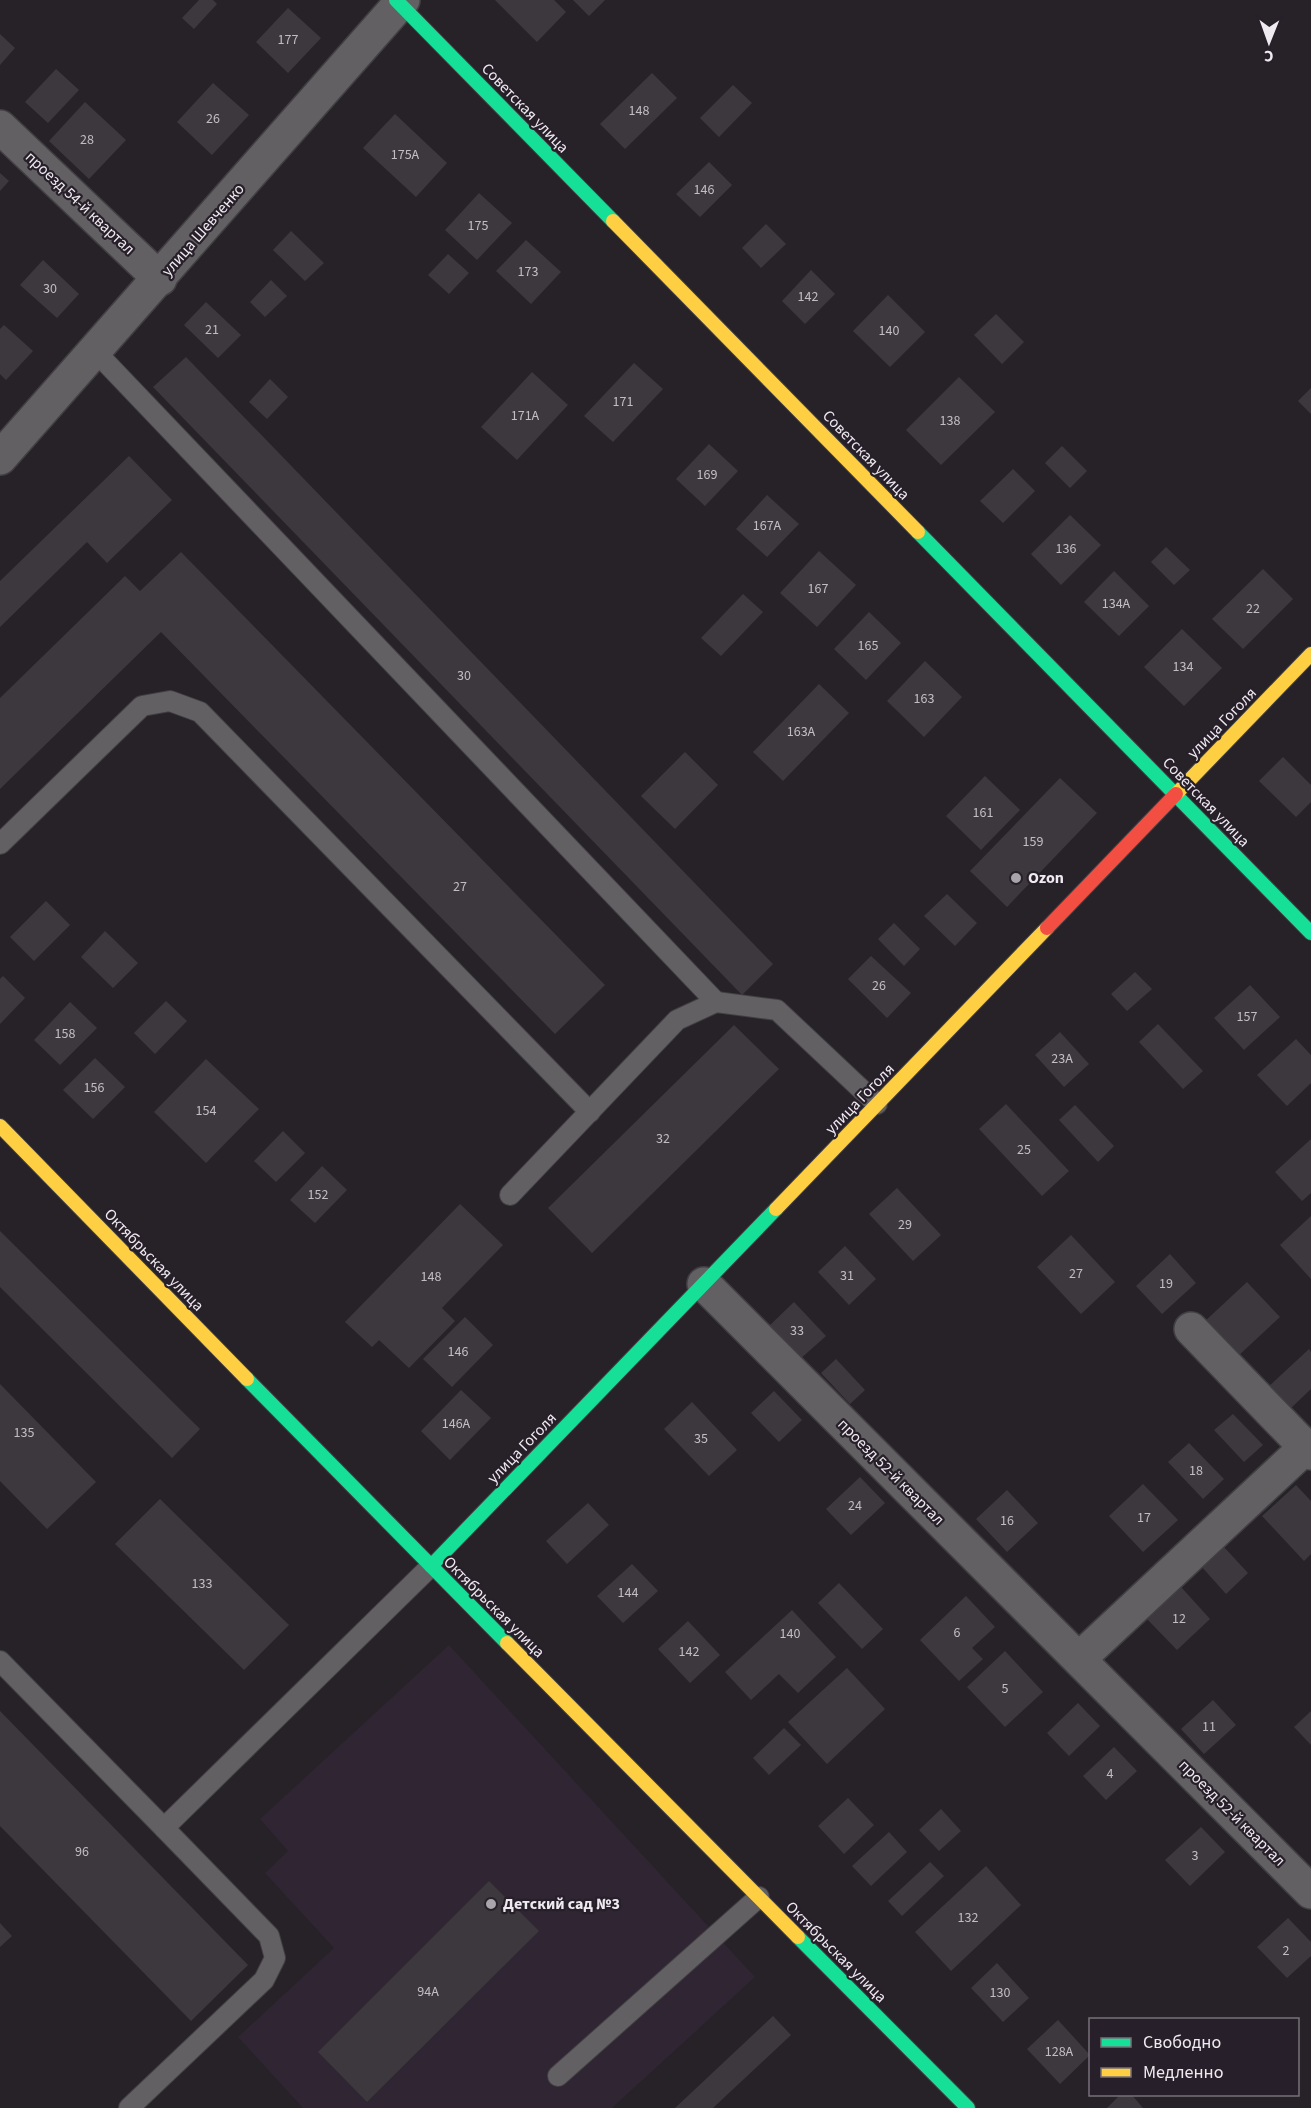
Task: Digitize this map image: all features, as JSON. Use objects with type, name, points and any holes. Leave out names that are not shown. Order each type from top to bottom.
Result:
[{"type":"street","name":"улица Шевченко","points":[[0,458],[160,279],[400,1]]},
{"type":"street","name":"Советская улица","points":[[400,1],[1311,933]]},
{"type":"street","name":"проезд 54-й квартал","points":[[0,127],[160,279]]},
{"type":"street","name":"улица Гоголя","points":[[431,1566],[1311,654]]},
{"type":"street","name":"Октябрьская улица","points":[[0,1126],[431,1566],[968,2108]]},
{"type":"street","name":"проезд 52-й квартал","points":[[704,1284],[1311,1891]]},
{"type":"street","points":[[1079,1659],[1308,1450],[1191,1329]]},
{"type":"lane","points":[[95,351],[716,1002]]},
{"type":"lane","points":[[0,844],[142,706],[170,701],[200,712],[590,1112]]},
{"type":"lane","points":[[510,1195],[677,1020],[716,1002],[777,1010],[877,1104]]},
{"type":"lane","points":[[164,1828],[431,1566]]},
{"type":"lane","points":[[0,1661],[269,1936],[275,1958],[264,1980],[129,2108]]},
{"type":"lane","points":[[558,2076],[759,1897]]},
{"type":"shaded area","name":"Детский сад №3","points":[[449,1645],[755,1977],[612,2108],[303,2108],[238,2037],[334,1948],[265,1873],[288,1851],[260,1819]]},
{"type":"building","points":[[199,0],[213,0],[217,4],[194,29],[182,18]]},
{"type":"building","points":[[495,0],[554,0],[566,12],[537,42]]},
{"type":"building","points":[[573,0],[605,0],[589,16]]},
{"type":"building","points":[[288,8],[321,38],[288,73],[256,42]]},
{"type":"building","points":[[0,34],[15,48],[0,65]]},
{"type":"building","points":[[56,69],[79,90],[48,123],[25,102]]},
{"type":"building","points":[[652,73],[677,98],[625,149],[600,124]]},
{"type":"building","points":[[213,83],[249,115],[212,155],[177,122]]},
{"type":"building","points":[[733,85],[752,103],[719,137],[700,118]]},
{"type":"building","points":[[85,102],[126,140],[89,179],[49,141]]},
{"type":"building","points":[[395,114],[447,163],[416,197],[363,148]]},
{"type":"building","points":[[709,162],[732,185],[700,217],[676,194]]},
{"type":"building","points":[[0,173],[9,181],[0,191]]},
{"type":"building","points":[[479,193],[512,223],[477,260],[445,230]]},
{"type":"building","points":[[766,224],[786,244],[761,268],[742,248]]},
{"type":"building","points":[[291,231],[324,263],[305,281],[273,250]]},
{"type":"building","points":[[526,240],[561,272],[531,304],[496,271]]},
{"type":"building","points":[[448,254],[469,273],[449,294],[428,275]]},
{"type":"building","points":[[43,260],[79,294],[57,318],[20,285]]},
{"type":"building","points":[[811,270],[835,294],[805,324],[782,301]]},
{"type":"building","points":[[271,280],[287,296],[265,317],[250,302]]},
{"type":"building","points":[[888,295],[925,332],[890,367],[853,331]]},
{"type":"building","points":[[206,302],[241,335],[218,358],[184,325]]},
{"type":"building","points":[[996,314],[1024,342],[1002,364],[974,335]]},
{"type":"building","points":[[4,325],[33,351],[6,380],[0,374],[0,329]]},
{"type":"building","points":[[186,357],[773,964],[742,995],[153,387]]},
{"type":"building","points":[[634,363],[663,389],[613,442],[584,416]]},
{"type":"building","points":[[532,372],[568,405],[517,460],[481,427]]},
{"type":"building","points":[[959,377],[995,412],[941,465],[906,430]]},
{"type":"building","points":[[270,379],[288,397],[267,419],[249,402]]},
{"type":"building","points":[[1311,388],[1311,414],[1298,401]]},
{"type":"building","points":[[709,444],[738,471],[705,506],[676,479]]},
{"type":"building","points":[[1062,446],[1087,471],[1070,488],[1045,463]]},
{"type":"building","points":[[129,456],[172,500],[107,563],[87,542],[0,627],[0,581]]},
{"type":"building","points":[[1013,469],[1035,491],[1003,523],[980,501]]},
{"type":"building","points":[[767,495],[799,524],[767,557],[736,529]]},
{"type":"building","points":[[1070,515],[1101,545],[1061,585],[1031,554]]},
{"type":"building","points":[[1166,547],[1190,570],[1174,585],[1151,562]]},
{"type":"building","points":[[819,551],[856,585],[817,627],[780,593]]},
{"type":"building","points":[[181,552],[605,985],[555,1034],[161,632],[0,789],[0,698],[125,576],[140,591]]},
{"type":"building","points":[[1263,569],[1293,599],[1243,649],[1212,619]]},
{"type":"building","points":[[1114,571],[1149,606],[1119,636],[1084,602]]},
{"type":"building","points":[[743,594],[763,612],[721,656],[701,638]]},
{"type":"building","points":[[869,612],[901,643],[866,680],[834,649]]},
{"type":"building","points":[[1182,629],[1222,668],[1184,706],[1144,667]]},
{"type":"building","points":[[925,661],[962,697],[924,737],[887,701]]},
{"type":"building","points":[[819,684],[849,713],[783,781],[753,752]]},
{"type":"building","points":[[685,752],[718,785],[675,829],[641,796]]},
{"type":"building","points":[[1283,757],[1311,785],[1311,802],[1296,817],[1259,781]]},
{"type":"building","points":[[985,776],[1020,810],[981,850],[946,816]]},
{"type":"building","points":[[1060,778],[1097,813],[1007,907],[970,871]]},
{"type":"building","points":[[947,894],[977,923],[955,946],[924,916]]},
{"type":"building","points":[[46,901],[70,925],[34,961],[10,937]]},
{"type":"building","points":[[894,923],[920,949],[904,966],[878,939]]},
{"type":"building","points":[[105,931],[138,963],[113,988],[81,957]]},
{"type":"building","points":[[871,956],[911,993],[887,1018],[848,979]]},
{"type":"building","points":[[1135,972],[1152,989],[1127,1011],[1111,994]]},
{"type":"building","points":[[3,976],[25,998],[0,1024],[0,979]]},
{"type":"building","points":[[1250,985],[1280,1017],[1244,1050],[1214,1018]]},
{"type":"building","points":[[166,1001],[187,1021],[155,1054],[134,1033]]},
{"type":"building","points":[[70,1002],[97,1028],[60,1065],[34,1040]]},
{"type":"building","points":[[1158,1024],[1203,1071],[1183,1089],[1139,1042]]},
{"type":"building","points":[[734,1025],[779,1069],[592,1253],[548,1208]]},
{"type":"building","points":[[1060,1032],[1089,1064],[1064,1087],[1035,1055]]},
{"type":"building","points":[[1296,1039],[1311,1055],[1311,1083],[1287,1106],[1257,1075]]},
{"type":"building","points":[[95,1058],[125,1087],[93,1119],[63,1090]]},
{"type":"building","points":[[206,1059],[259,1109],[206,1163],[154,1112]]},
{"type":"building","points":[[1006,1104],[1069,1171],[1042,1196],[979,1129]]},
{"type":"building","points":[[1075,1105],[1114,1146],[1098,1162],[1059,1120]]},
{"type":"building","points":[[283,1131],[305,1153],[276,1182],[254,1161]]},
{"type":"building","points":[[1311,1139],[1311,1193],[1302,1201],[1275,1172]]},
{"type":"building","points":[[322,1166],[347,1190],[315,1223],[290,1200]]},
{"type":"building","points":[[897,1188],[941,1235],[913,1261],[869,1214]]},
{"type":"building","points":[[460,1204],[503,1245],[442,1308],[455,1321],[409,1368],[379,1340],[372,1347],[345,1322]]},
{"type":"building","points":[[1311,1216],[1311,1279],[1280,1245]]},
{"type":"building","points":[[0,1231],[200,1429],[172,1458],[0,1287]]},
{"type":"building","points":[[1071,1235],[1115,1282],[1081,1314],[1037,1267]]},
{"type":"building","points":[[845,1246],[876,1279],[849,1305],[818,1272]]},
{"type":"building","points":[[1170,1254],[1196,1283],[1162,1314],[1136,1286]]},
{"type":"building","points":[[1247,1282],[1280,1317],[1237,1357],[1204,1322]]},
{"type":"building","points":[[794,1302],[826,1336],[799,1360],[768,1327]]},
{"type":"building","points":[[465,1317],[493,1345],[452,1387],[423,1359]]},
{"type":"building","points":[[1309,1349],[1311,1352],[1311,1389],[1289,1410],[1268,1387]]},
{"type":"building","points":[[836,1359],[865,1390],[850,1404],[821,1373]]},
{"type":"building","points":[[0,1384],[96,1482],[47,1529],[0,1481]]},
{"type":"building","points":[[461,1390],[491,1418],[450,1460],[421,1431]]},
{"type":"building","points":[[774,1391],[802,1420],[779,1442],[751,1413]]},
{"type":"building","points":[[692,1402],[737,1450],[709,1476],[664,1429]]},
{"type":"building","points":[[1233,1414],[1263,1445],[1244,1462],[1214,1430]]},
{"type":"building","points":[[1189,1443],[1224,1479],[1203,1499],[1168,1462]]},
{"type":"building","points":[[860,1477],[885,1503],[851,1535],[826,1509]]},
{"type":"building","points":[[1143,1484],[1178,1520],[1143,1552],[1109,1516]]},
{"type":"building","points":[[1296,1485],[1311,1501],[1311,1554],[1304,1561],[1262,1516]]},
{"type":"building","points":[[1007,1490],[1038,1523],[1007,1552],[976,1519]]},
{"type":"building","points":[[160,1499],[289,1625],[244,1670],[115,1544]]},
{"type":"building","points":[[588,1503],[609,1525],[567,1564],[546,1541]]},
{"type":"building","points":[[1223,1546],[1248,1573],[1226,1594],[1201,1566]]},
{"type":"building","points":[[632,1564],[658,1591],[623,1623],[597,1596]]},
{"type":"building","points":[[839,1583],[883,1629],[862,1649],[818,1603]]},
{"type":"building","points":[[1181,1587],[1210,1619],[1177,1650],[1147,1619]]},
{"type":"building","points":[[966,1596],[995,1627],[972,1648],[983,1659],[959,1681],[920,1640]]},
{"type":"building","points":[[792,1610],[836,1657],[798,1693],[779,1674],[751,1700],[725,1672]]},
{"type":"building","points":[[688,1621],[720,1655],[690,1683],[658,1649]]},
{"type":"building","points":[[1005,1651],[1043,1692],[1005,1727],[967,1687]]},
{"type":"building","points":[[847,1668],[885,1709],[827,1764],[788,1722]]},
{"type":"building","points":[[1213,1700],[1236,1725],[1204,1754],[1181,1729]]},
{"type":"building","points":[[1078,1703],[1100,1726],[1069,1756],[1047,1733]]},
{"type":"building","points":[[0,1711],[248,1965],[191,2021],[0,1826]]},
{"type":"building","points":[[1311,1711],[1311,1745],[1294,1727]]},
{"type":"building","points":[[784,1728],[801,1745],[769,1775],[753,1758]]},
{"type":"building","points":[[1114,1747],[1137,1771],[1106,1800],[1083,1776]]},
{"type":"building","points":[[848,1798],[874,1825],[844,1854],[818,1826]]},
{"type":"building","points":[[941,1809],[961,1831],[939,1851],[919,1830]]},
{"type":"building","points":[[1201,1827],[1225,1852],[1190,1886],[1165,1860]]},
{"type":"building","points":[[889,1832],[907,1852],[871,1886],[852,1866]]},
{"type":"building","points":[[930,1862],[944,1876],[902,1916],[888,1901]]},
{"type":"building","points":[[986,1866],[1021,1905],[951,1971],[915,1932]]},
{"type":"building","points":[[489,1881],[539,1931],[367,2102],[318,2052]]},
{"type":"building","points":[[1288,1918],[1311,1942],[1311,1956],[1287,1978],[1257,1947]]},
{"type":"building","points":[[0,1923],[12,1936],[0,1947]]},
{"type":"building","points":[[997,1963],[1029,1998],[1003,2022],[971,1988]]},
{"type":"building","points":[[773,2016],[791,2035],[713,2108],[675,2108]]},
{"type":"building","points":[[1058,2020],[1089,2056],[1060,2084],[1027,2049]]},
{"type":"building","points":[[1119,2096],[1133,2096],[1143,2108],[1107,2108]]},
{"type":"traffic: fast","points":[[396,0],[613,221]]},
{"type":"traffic: fast","points":[[918,532],[1311,933]]},
{"type":"traffic: fast","points":[[431,1566],[776,1209]]},
{"type":"traffic: fast","points":[[247,1379],[507,1643]]},
{"type":"traffic: fast","points":[[798,1937],[968,2108]]},
{"type":"traffic: slow","points":[[613,221],[918,532]]},
{"type":"traffic: slow","points":[[1176,794],[1311,654]]},
{"type":"traffic: slow","points":[[776,1209],[1047,928]]},
{"type":"traffic: slow","points":[[0,1126],[247,1379]]},
{"type":"traffic: slow","points":[[507,1643],[798,1937]]},
{"type":"traffic: jam","points":[[1047,928],[1176,794]]},
{"type":"place","name":"Ozon","points":[[1016,878]]},
{"type":"place","name":"Детский сад №3","points":[[491,1904]]}]
